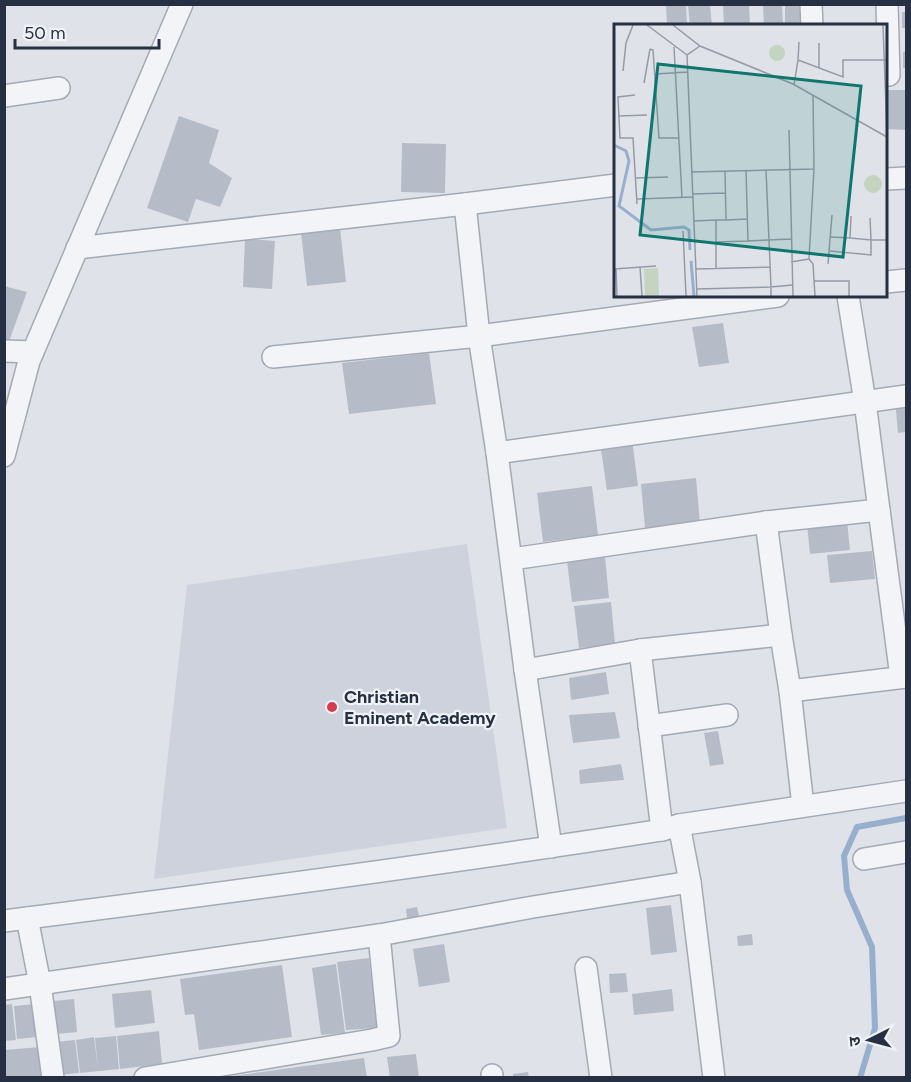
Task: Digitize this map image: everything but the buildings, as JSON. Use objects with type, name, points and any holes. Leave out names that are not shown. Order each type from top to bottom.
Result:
[{"type":"street","points":[[4,456],[29,361],[182,4]]},
{"type":"street","points":[[811,4],[812,24]]},
{"type":"street","points":[[887,4],[894,75]]},
{"type":"street","points":[[4,96],[59,88]]},
{"type":"street","points":[[887,179],[906,178]]},
{"type":"street","points":[[77,248],[614,185]]},
{"type":"street","points":[[465,204],[479,336],[551,848]]},
{"type":"street","points":[[887,282],[906,280]]},
{"type":"street","points":[[273,357],[479,336],[771,297]]},
{"type":"street","points":[[790,691],[904,677],[848,297]]},
{"type":"street","points":[[4,351],[33,352]]},
{"type":"street","points":[[497,453],[906,396]]},
{"type":"street","points":[[512,559],[766,522],[879,510]]},
{"type":"street","points":[[766,522],[790,691],[803,806]]},
{"type":"street","points":[[525,670],[640,650],[781,635]]},
{"type":"street","points":[[640,650],[650,726],[671,827],[690,882],[714,1077]]},
{"type":"street","points":[[650,726],[727,715]]},
{"type":"street","points":[[4,921],[551,848],[906,791]]},
{"type":"street","points":[[864,859],[906,852]]},
{"type":"street","points":[[4,989],[379,935],[690,882]]},
{"type":"street","points":[[27,918],[53,1077]]},
{"type":"street","points":[[146,1077],[390,1036],[379,935]]},
{"type":"street","points":[[586,968],[601,1077]]},
{"type":"shaded area","name":"Christian Eminent Academy","points":[[467,544],[507,828],[154,879],[187,585]]},
{"type":"waterway","points":[[860,1078],[875,1028],[872,947],[847,890],[844,856],[857,827],[906,818]]},
{"type":"place","name":"Christian Eminent Academy","points":[[332,707]]}]
